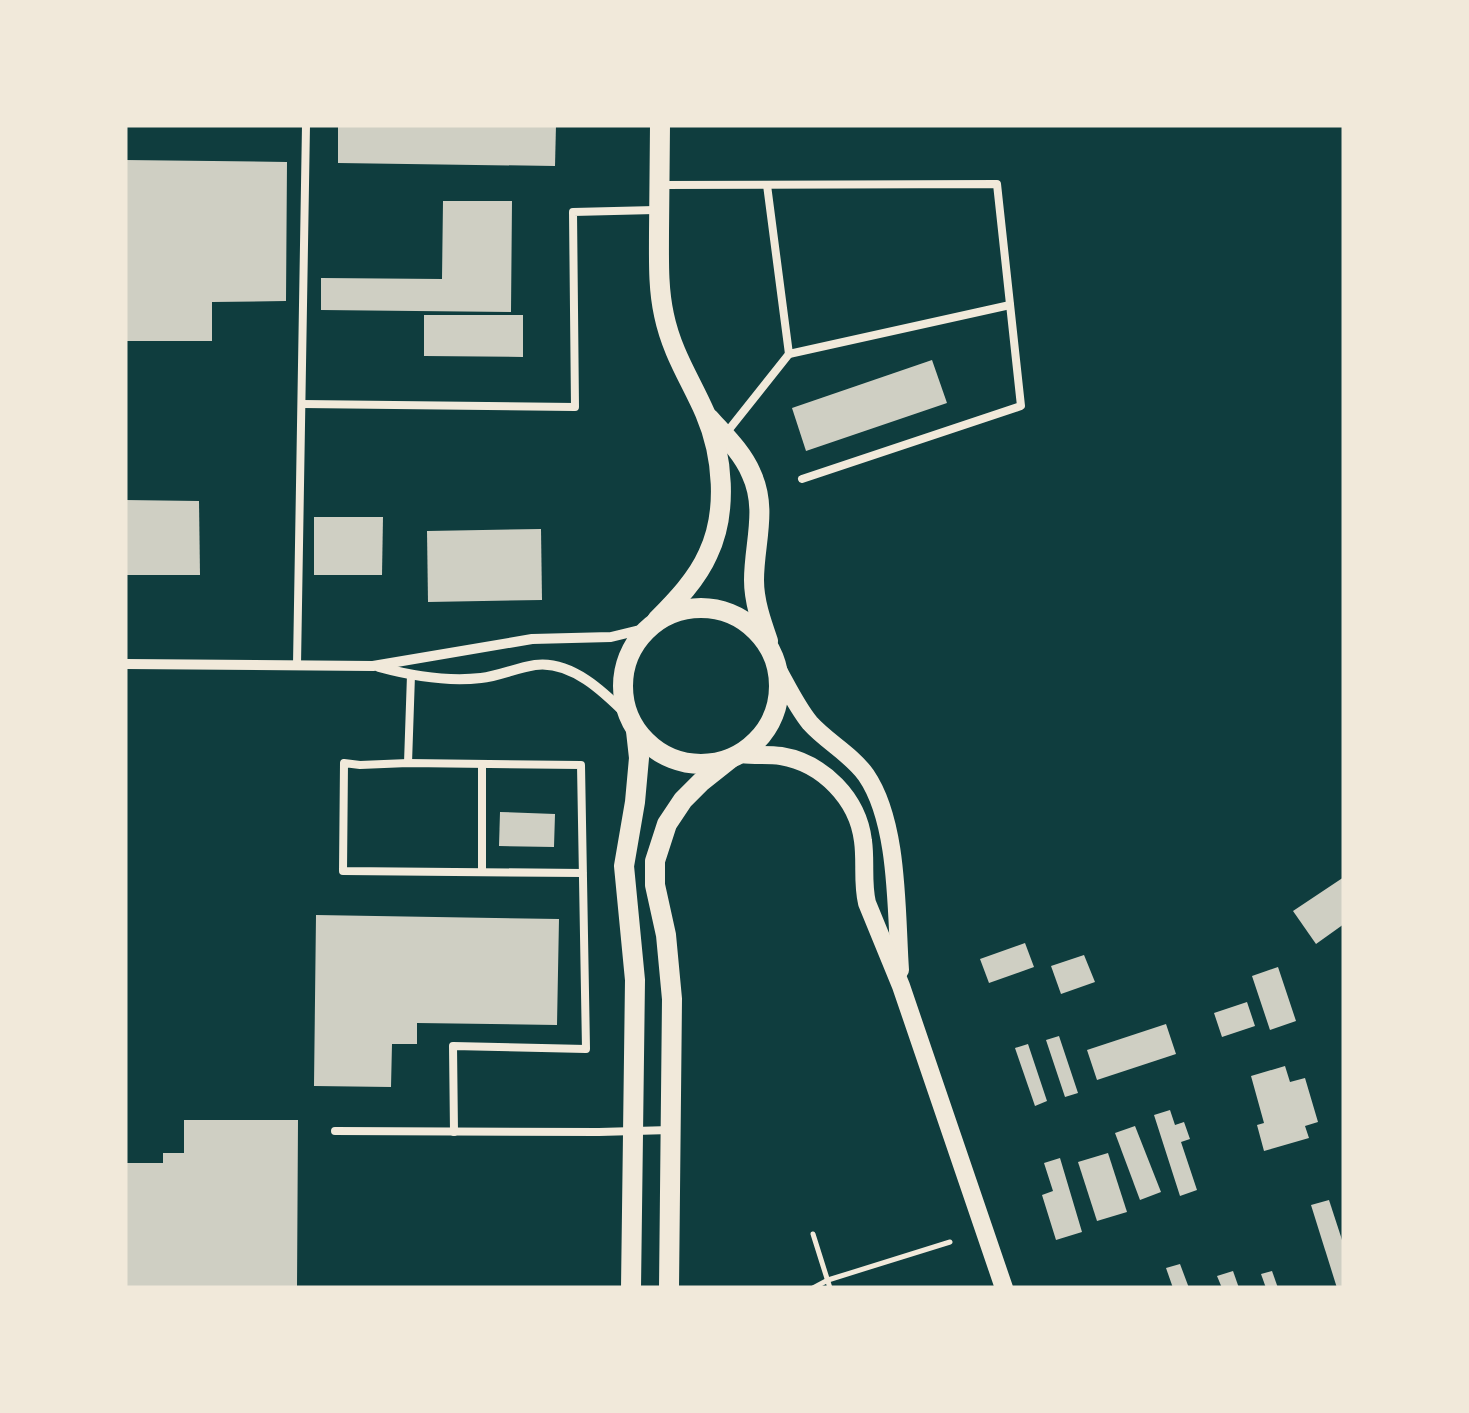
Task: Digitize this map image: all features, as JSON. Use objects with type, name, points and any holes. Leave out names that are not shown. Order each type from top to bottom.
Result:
[{"type":"main road","points":[[632,1288],[635,980],[624,866],[638,758],[623,700],[623,673],[632,648],[701,567],[720,510],[718,462],[705,414],[679,362],[663,313],[659,275],[660,125]]},
{"type":"main road","points":[[670,1288],[670,970],[656,862],[667,824],[684,800],[701,782],[762,738],[780,692],[754,582],[758,495],[746,463],[705,414]]},
{"type":"main road","points":[[652,624],[685,609],[727,612],[762,636],[775,661]]},
{"type":"main road","points":[[632,724],[650,747],[678,761],[710,764],[736,756]]},
{"type":"street","points":[[125,664],[373,666],[532,638],[611,636],[652,624]]},
{"type":"street","points":[[775,661],[801,710],[858,764],[880,802],[891,850],[901,986]]},
{"type":"street","points":[[373,666],[438,678],[481,678],[537,665],[555,666],[599,689],[632,724]]},
{"type":"street","points":[[736,756],[783,756],[804,763],[829,778],[850,802],[862,830],[868,903],[901,986],[1004,1288]]},
{"type":"lane","points":[[297,665],[306,125]]},
{"type":"lane","points":[[660,184],[997,184],[1021,406],[802,479]]},
{"type":"lane","points":[[767,184],[789,354]]},
{"type":"lane","points":[[302,404],[575,408],[573,212],[659,210]]},
{"type":"lane","points":[[724,435],[789,354],[1010,305]]},
{"type":"lane","points":[[408,763],[412,675]]},
{"type":"lane","points":[[454,1132],[453,1046],[586,1049],[583,873],[581,765],[344,763],[343,871],[583,873]]},
{"type":"lane","points":[[482,764],[482,872]]},
{"type":"lane","points":[[334,1131],[671,1130]]},
{"type":"path","points":[[813,1234],[829,1284]]},
{"type":"path","points":[[813,1288],[950,1242]]},
{"type":"building","points":[[338,125],[556,125],[555,166],[338,163]]},
{"type":"building","points":[[125,160],[287,162],[286,301],[212,302],[212,341],[125,341]]},
{"type":"building","points":[[443,201],[512,201],[511,312],[321,310],[321,278],[442,279]]},
{"type":"building","points":[[424,315],[523,315],[523,357],[424,356]]},
{"type":"building","points":[[932,360],[947,403],[806,451],[792,408]]},
{"type":"building","points":[[125,500],[199,501],[200,575],[125,575]]},
{"type":"building","points":[[314,517],[383,517],[382,575],[314,575]]},
{"type":"building","points":[[541,529],[542,600],[428,602],[427,531]]},
{"type":"building","points":[[500,812],[555,814],[554,847],[499,846]]},
{"type":"building","points":[[1344,877],[1344,924],[1316,944],[1293,911]]},
{"type":"building","points":[[316,915],[559,919],[557,1025],[417,1023],[417,1044],[392,1044],[391,1087],[314,1086]]},
{"type":"building","points":[[1025,943],[1034,967],[989,983],[980,959]]},
{"type":"building","points":[[1084,955],[1095,982],[1061,994],[1051,966]]},
{"type":"building","points":[[1278,967],[1296,1021],[1270,1030],[1252,976]]},
{"type":"building","points":[[1247,1002],[1255,1026],[1222,1037],[1214,1013]]},
{"type":"building","points":[[1166,1024],[1176,1054],[1097,1080],[1087,1050]]},
{"type":"building","points":[[1059,1036],[1078,1093],[1065,1097],[1046,1040]]},
{"type":"building","points":[[1028,1044],[1047,1101],[1035,1106],[1015,1048]]},
{"type":"building","points":[[1285,1066],[1290,1082],[1305,1078],[1318,1122],[1305,1126],[1309,1138],[1264,1151],[1257,1125],[1264,1123],[1251,1076]]},
{"type":"building","points":[[1170,1110],[1175,1125],[1184,1122],[1190,1139],[1181,1142],[1197,1190],[1180,1196],[1154,1115]]},
{"type":"building","points":[[184,1120],[298,1120],[297,1288],[125,1288],[125,1163],[163,1163],[163,1153],[184,1153]]},
{"type":"building","points":[[1135,1126],[1161,1192],[1140,1200],[1115,1133]]},
{"type":"building","points":[[1108,1153],[1127,1212],[1097,1221],[1078,1162]]},
{"type":"building","points":[[1060,1158],[1082,1232],[1056,1240],[1042,1195],[1053,1191],[1044,1163]]},
{"type":"building","points":[[1329,1200],[1344,1246],[1344,1288],[1337,1288],[1311,1205]]},
{"type":"building","points":[[1180,1264],[1189,1288],[1173,1288],[1166,1268]]},
{"type":"building","points":[[1233,1271],[1239,1288],[1222,1288],[1217,1276]]},
{"type":"building","points":[[1272,1271],[1278,1288],[1266,1288],[1261,1274]]}]
